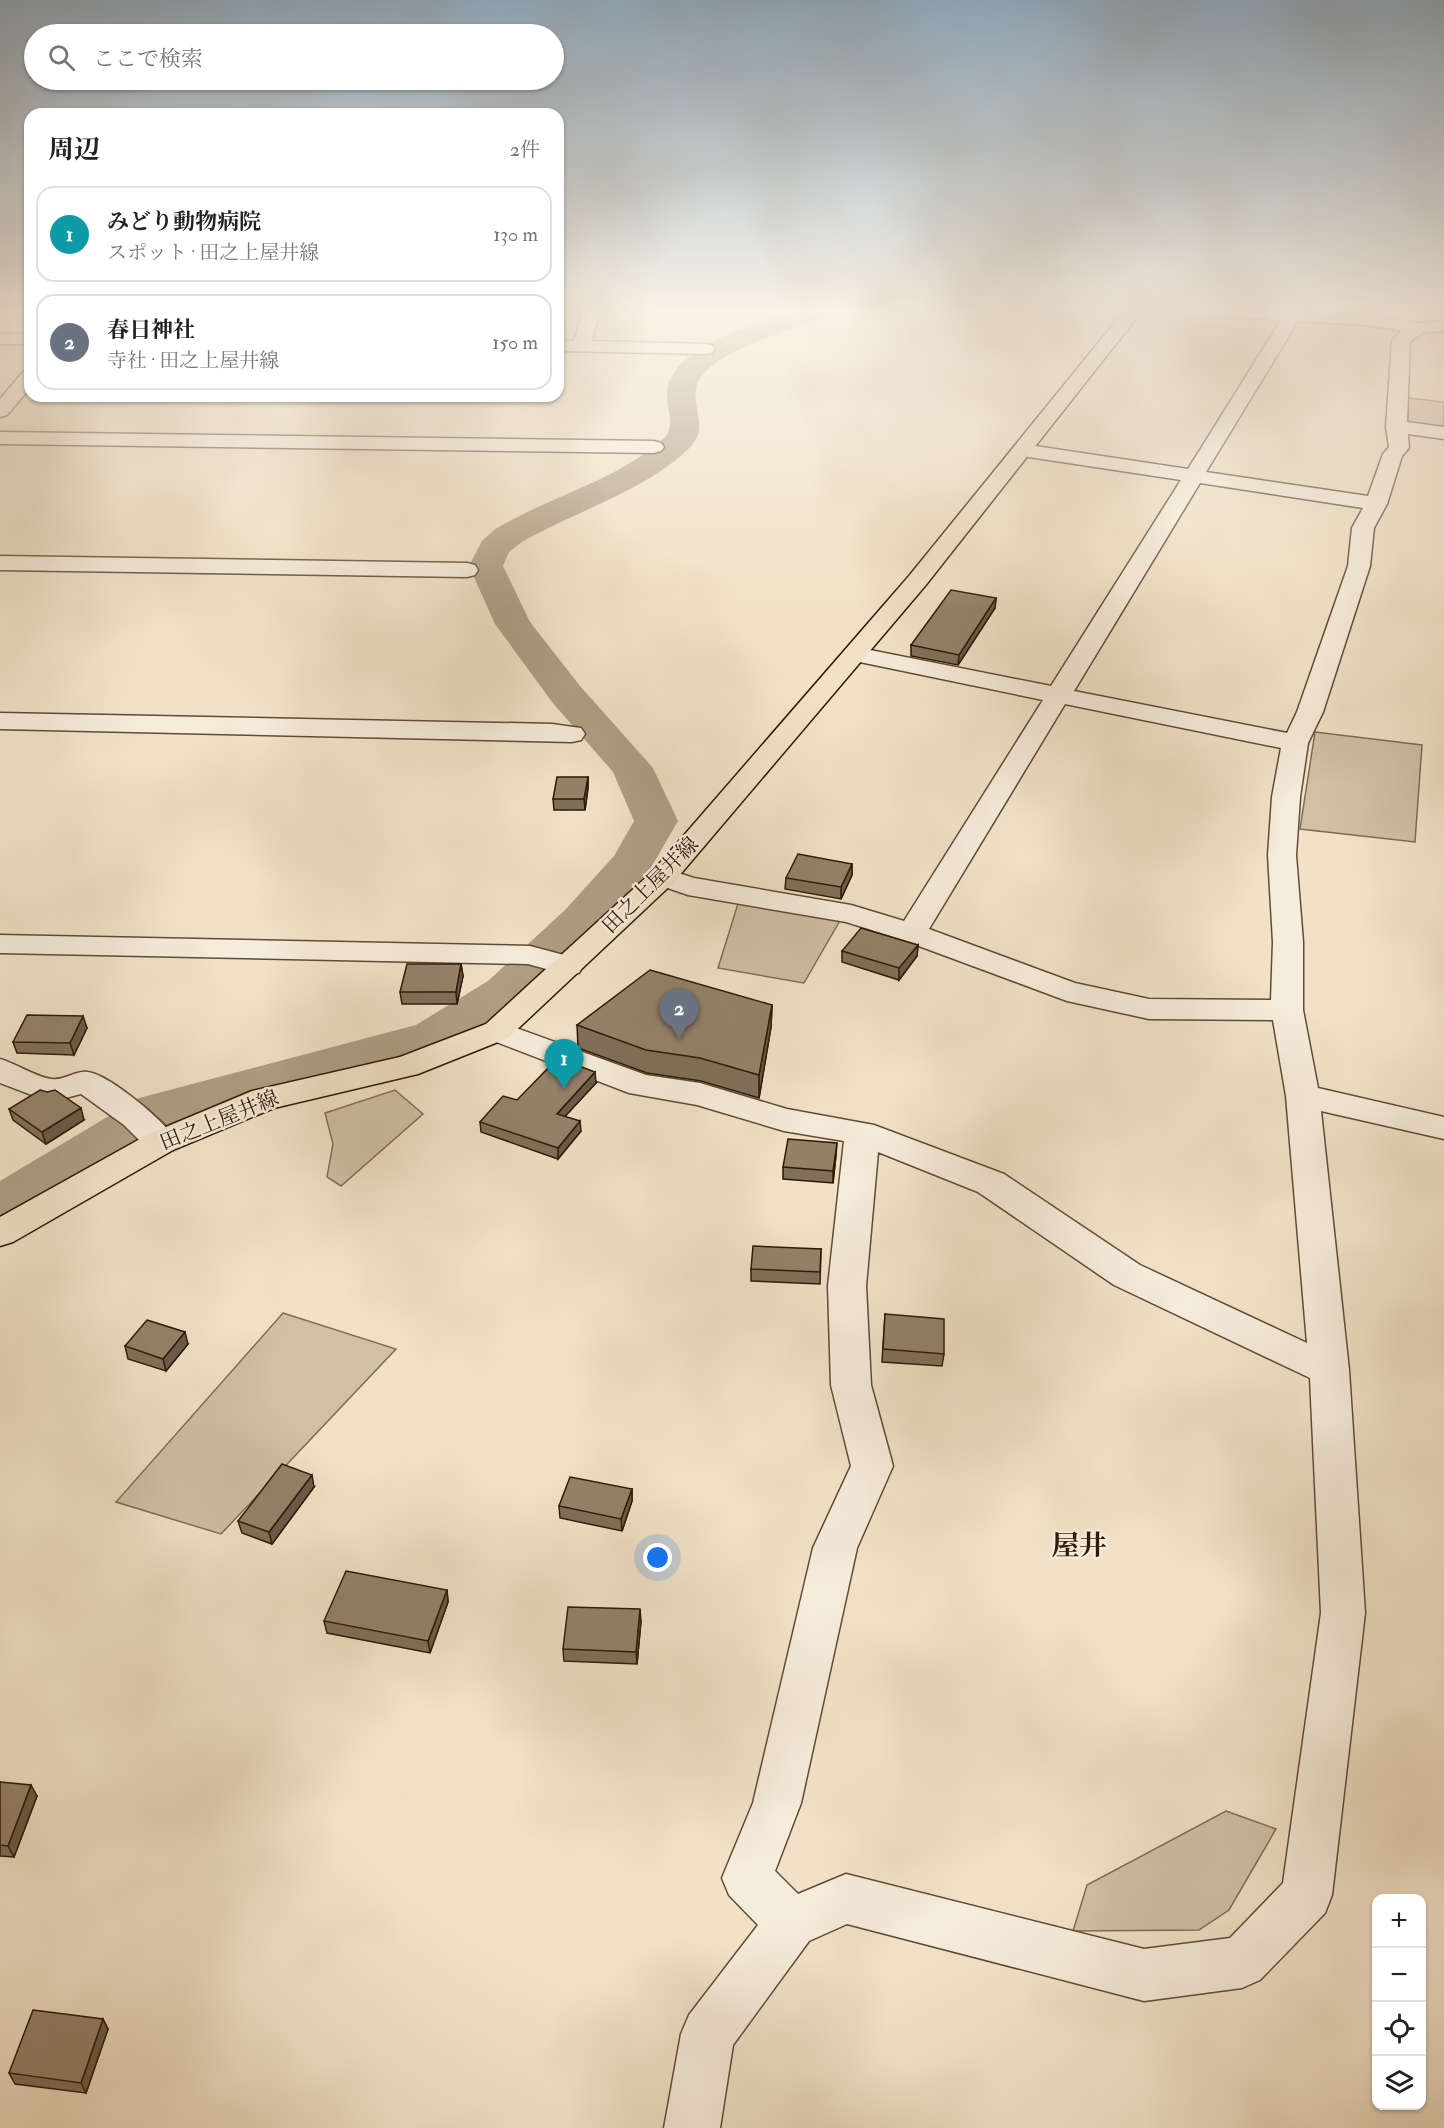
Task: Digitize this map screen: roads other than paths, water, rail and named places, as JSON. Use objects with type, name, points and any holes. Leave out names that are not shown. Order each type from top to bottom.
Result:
[{"type":"main road","name":"田之上屋井線","points":[[0,1233],[149,1130],[264,1099],[406,1066],[497,1031],[663,878],[855,654],[1054,410]]},
{"type":"street","points":[[911,933],[1235,410]]},
{"type":"street","points":[[692,2128],[708,2034],[791,1923],[846,1899],[1144,1975],[1242,1962],[1307,1895],[1344,1613],[1329,1370],[1303,1096],[1287,1010],[1288,942],[1282,855],[1286,797],[1295,743],[1310,712],[1359,566],[1364,528],[1376,504],[1393,454],[1399,448],[1396,427],[1397,410]]},
{"type":"street","points":[[1396,427],[1444,433]]},
{"type":"street","points":[[0,438],[654,447]]},
{"type":"street","points":[[1022,450],[1376,504]]},
{"type":"street","points":[[0,563],[467,570]]},
{"type":"street","points":[[855,654],[1295,743]]},
{"type":"street","points":[[0,722],[572,734]]},
{"type":"street","points":[[663,878],[688,886],[851,914],[911,933],[1067,991],[1149,1009],[1287,1010]]},
{"type":"street","points":[[0,944],[530,955],[567,966]]},
{"type":"street","points":[[497,1031],[640,1085],[700,1094],[784,1120],[862,1133],[991,1183],[1127,1275],[1329,1370]]},
{"type":"street","points":[[0,1070],[50,1091],[86,1082],[149,1130]]},
{"type":"street","points":[[1303,1096],[1444,1128]]},
{"type":"street","points":[[791,1923],[747,1878],[777,1803],[835,1548],[872,1466],[850,1385],[847,1286],[862,1133]]},
{"type":"waterway","points":[[0,1206],[158,1110],[433,1036],[505,992],[581,920],[633,862],[656,821],[632,768],[566,694],[513,624],[486,566],[494,548],[506,537],[633,473],[662,455],[683,435],[685,427],[683,410]]},
{"type":"place","name":"春日神社","points":[[679,1039]]},
{"type":"place","name":"みどり動物病院","points":[[564,1089]]},
{"type":"district","name":"屋井","points":[[1079,1545]]}]
